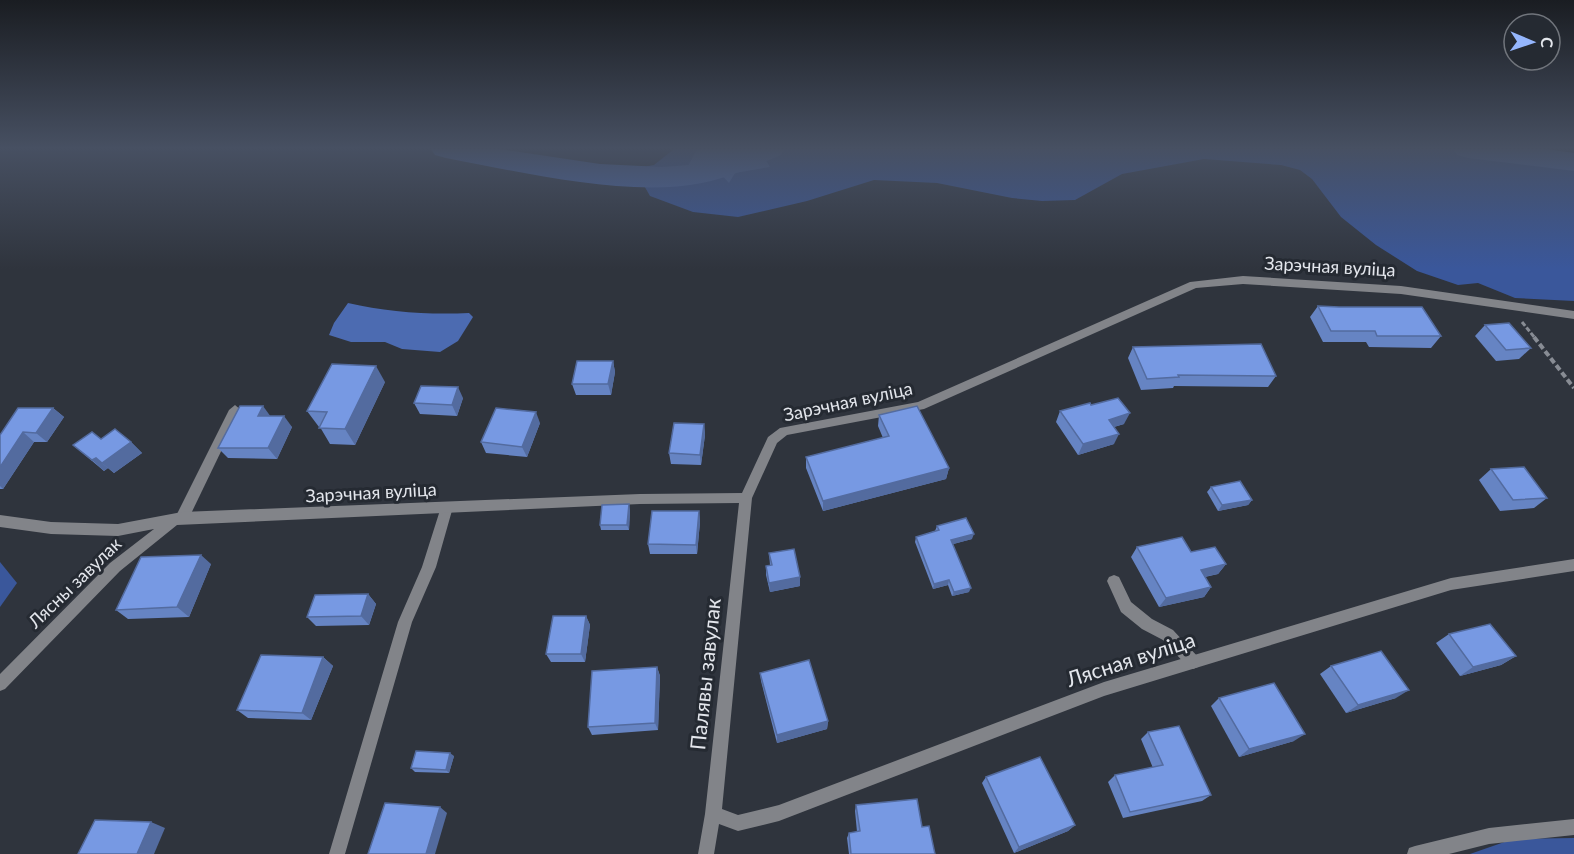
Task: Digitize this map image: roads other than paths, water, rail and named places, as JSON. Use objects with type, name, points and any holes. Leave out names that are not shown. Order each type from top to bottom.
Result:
[{"type":"street","name":"Зарэчная вуліца","points":[[0,521],[51,528],[117,531],[182,518],[640,499],[746,498],[772,440],[784,431],[920,406],[1194,285],[1243,280],[1401,290],[1574,315]]},
{"type":"street","points":[[182,518],[235,410]]},
{"type":"street","name":"Палявы завулак","points":[[706,854],[713,814],[746,498]]},
{"type":"street","points":[[337,854],[405,622],[429,567],[447,507]]},
{"type":"street","name":"Лясны завулак","points":[[0,684],[115,567],[164,527],[182,518]]},
{"type":"street","name":"Лясная вуліца","points":[[713,814],[738,823],[779,813],[1104,688],[1451,584],[1574,565]]},
{"type":"street","points":[[1114,582],[1126,606],[1147,624],[1168,635],[1193,662]]},
{"type":"street","points":[[1415,854],[1490,836],[1574,827]]}]
